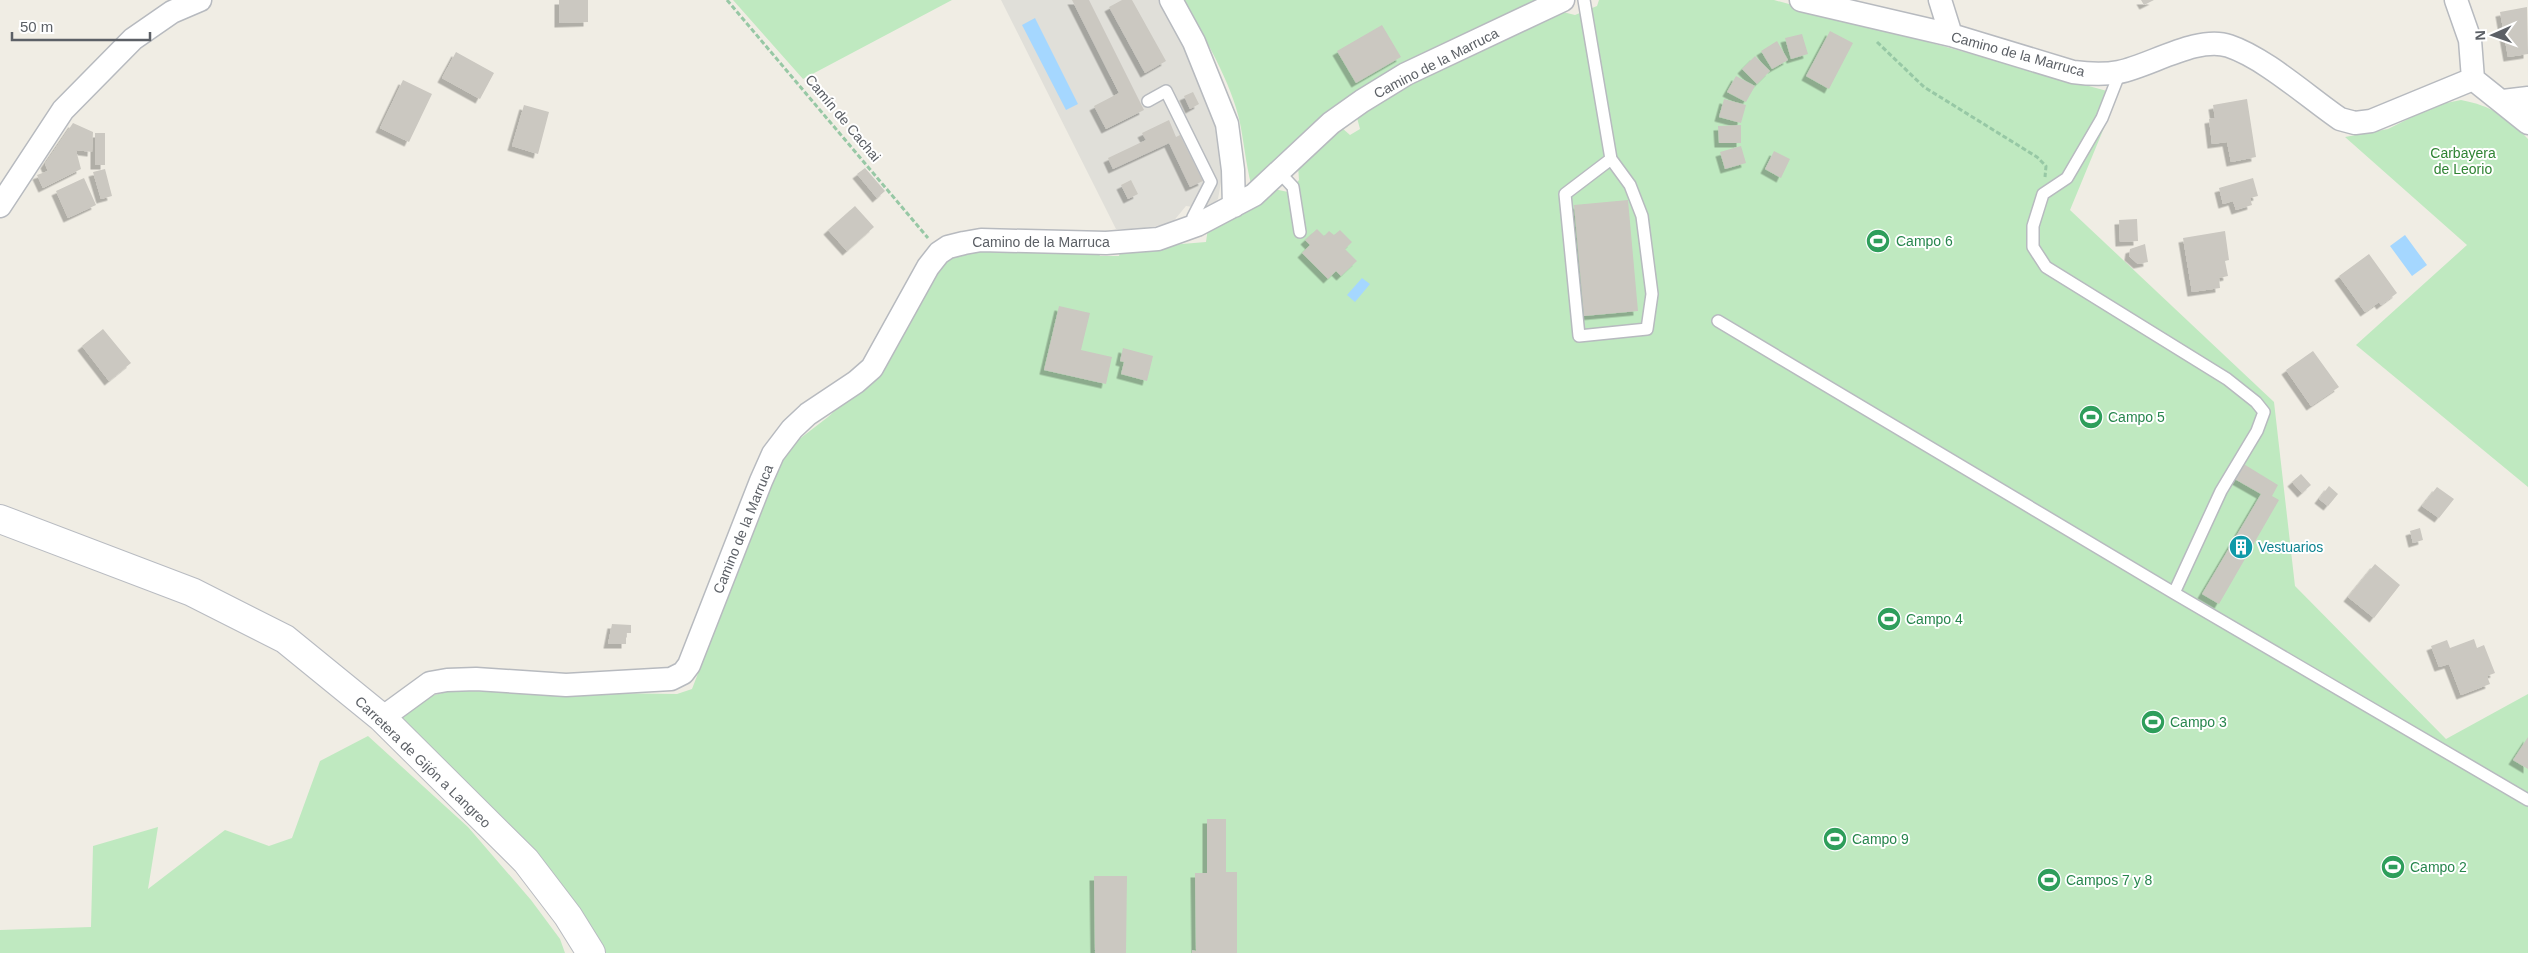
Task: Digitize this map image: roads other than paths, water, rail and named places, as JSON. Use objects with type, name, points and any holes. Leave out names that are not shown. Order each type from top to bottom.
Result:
[{"type":"street","points":[[0,206],[63,110],[133,39],[172,12],[200,0]]},
{"type":"street","points":[[1171,0],[1194,42],[1227,124],[1233,170],[1234,206]]},
{"type":"street","name":"Camino de la Marruca","points":[[382,718],[430,683],[447,680],[476,679],[566,685],[672,679],[683,674],[689,665],[760,481],[773,454],[808,414],[856,382],[872,368],[928,267],[939,253],[948,247],[981,240],[1106,243],[1158,239],[1197,225],[1254,195],[1331,124],[1362,101],[1406,74],[1563,0]]},
{"type":"street","name":"Camino de la Marruca","points":[[1801,0],[1951,35],[2073,72],[2090,74],[2120,72],[2206,44],[2227,45],[2254,58],[2340,120],[2355,123],[2380,118],[2473,79]]},
{"type":"street","points":[[1940,0],[1951,35]]},
{"type":"street","points":[[2456,0],[2470,40],[2473,79],[2528,123]]},
{"type":"street","points":[[2503,102],[2528,98]]},
{"type":"street","name":"Carretera de Gijón a Langreo","points":[[0,519],[192,592],[286,639],[382,718],[526,861],[568,916],[591,953]]},
{"type":"lane","points":[[1584,0],[1611,159],[1630,185],[1642,216],[1652,294],[1647,329],[1579,336],[1565,194],[1611,159]]},
{"type":"lane","points":[[2120,72],[2102,118],[2067,178],[2043,194],[2033,226],[2033,247],[2046,267],[2227,379],[2256,402],[2264,412],[2257,431],[2221,491],[2174,593]]},
{"type":"lane","points":[[1148,101],[1166,91],[1211,182],[1193,217],[1197,225]]},
{"type":"lane","points":[[1279,172],[1293,187],[1300,232]]},
{"type":"lane","points":[[1718,321],[2174,593],[2528,800]]},
{"type":"water","points":[[1035,18],[1078,104],[1066,110],[1022,25]]},
{"type":"water","points":[[2405,235],[2427,265],[2412,276],[2390,246]]},
{"type":"water","points":[[1362,278],[1370,284],[1355,302],[1347,295]]},
{"type":"place","name":"Campo 6","points":[[1878,241]]},
{"type":"place","name":"Campo 5","points":[[2091,417]]},
{"type":"place","name":"Vestuarios","points":[[2241,547]]},
{"type":"place","name":"Campo 4","points":[[1889,619]]},
{"type":"place","name":"Campo 3","points":[[2153,722]]},
{"type":"place","name":"Campo 9","points":[[1835,839]]},
{"type":"place","name":"Campo 2","points":[[2393,867]]},
{"type":"place","name":"Campos 7 y 8","points":[[2049,880]]},
{"type":"park label","name":"Carbayera de Leorio","points":[[2463,162]]}]
